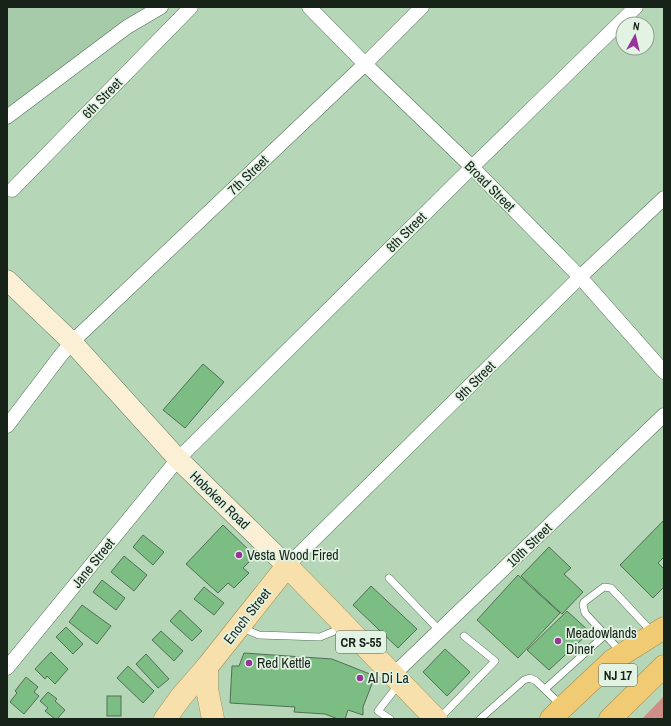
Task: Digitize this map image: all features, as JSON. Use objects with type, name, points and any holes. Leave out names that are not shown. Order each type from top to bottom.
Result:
[{"type":"highway","points":[[562,715],[613,660],[661,631]]},
{"type":"highway","name":"NJ 17","points":[[562,715],[661,631]]},
{"type":"highway","name":"NJ 17","points":[[610,719],[664,666]]},
{"type":"main road","name":"Hoboken Road","points":[[287,566],[436,719]]},
{"type":"main road","name":"Enoch Street","points":[[165,719],[181,697],[207,667],[287,566]]},
{"type":"main road","points":[[207,667],[207,689],[213,719]]},
{"type":"street","points":[[7,117],[127,27],[161,7]]},
{"type":"street","name":"6th Street","points":[[12,190],[191,7]]},
{"type":"street","name":"Broad Street","points":[[309,7],[365,64],[472,167],[580,278],[664,372]]},
{"type":"street","name":"7th Street","points":[[7,426],[72,342],[365,64],[422,7]]},
{"type":"street","name":"8th Street","points":[[178,459],[472,167],[636,7]]},
{"type":"street","name":"9th Street","points":[[287,566],[580,278],[664,198]]},
{"type":"street","name":"Hoboken Road","points":[[7,280],[72,342],[178,459],[287,566]]},
{"type":"street","name":"10th Street","points":[[397,679],[440,631],[664,415]]},
{"type":"street","name":"Jane Street","points":[[7,668],[178,459]]},
{"type":"lane","points":[[389,578],[440,631]]},
{"type":"lane","points":[[623,654],[585,613],[583,605],[584,602],[604,587],[611,588],[661,631]]},
{"type":"lane","points":[[239,627],[259,635],[320,637],[346,626]]},
{"type":"lane","points":[[545,689],[605,635]]},
{"type":"lane","points":[[439,719],[495,661],[464,636]]},
{"type":"lane","points":[[480,719],[524,680],[530,678],[545,689],[562,715]]},
{"type":"lane","points":[[390,719],[378,711],[397,679]]},
{"type":"shaded area","points":[[7,7],[147,7],[147,10],[7,125]]},
{"type":"shaded area","points":[[664,696],[664,719],[642,719]]},
{"type":"building","points":[[203,364],[224,382],[185,428],[163,410]]},
{"type":"building","points":[[664,520],[664,557],[658,563],[664,569],[664,587],[653,598],[620,565]]},
{"type":"building","points":[[223,525],[255,556],[243,568],[249,573],[234,588],[228,583],[218,593],[186,564]]},
{"type":"building","points":[[143,535],[164,552],[153,565],[133,547]]},
{"type":"building","points":[[549,547],[571,568],[564,574],[583,592],[562,614],[521,576]]},
{"type":"building","points":[[124,556],[147,575],[134,591],[111,572]]},
{"type":"building","points":[[518,575],[560,613],[518,658],[477,620]]},
{"type":"building","points":[[102,580],[125,598],[116,610],[93,592]]},
{"type":"building","points":[[371,586],[417,629],[398,648],[353,605]]},
{"type":"building","points":[[204,587],[224,603],[214,615],[194,599]]},
{"type":"building","points":[[82,605],[111,626],[97,644],[69,622]]},
{"type":"building","points":[[180,610],[202,631],[192,641],[170,621]]},
{"type":"building","name":"Meadowlands Diner","points":[[567,611],[590,632],[549,670],[527,650]]},
{"type":"building","points":[[66,627],[83,644],[73,654],[56,637]]},
{"type":"building","points":[[161,631],[183,651],[174,661],[152,640]]},
{"type":"building","points":[[445,649],[470,672],[447,696],[423,672]]},
{"type":"building","points":[[51,652],[68,669],[55,684],[47,676],[45,679],[35,669]]},
{"type":"building","points":[[244,653],[332,659],[375,676],[363,707],[363,715],[348,710],[345,719],[338,719],[325,714],[294,712],[295,707],[230,703],[232,666],[239,666]]},
{"type":"building","points":[[146,654],[169,679],[158,688],[136,664]]},
{"type":"building","points":[[128,666],[154,691],[143,703],[117,678]]},
{"type":"building","points":[[26,677],[38,687],[34,692],[39,696],[24,714],[10,702],[17,693],[15,691]]},
{"type":"building","points":[[48,692],[57,699],[55,701],[65,710],[57,719],[45,711],[48,708],[40,701]]},
{"type":"building","points":[[107,696],[121,696],[121,716],[107,716]]},
{"type":"place","name":"Vesta Wood Fired","points":[[239,555]]},
{"type":"place","name":"Meadowlands Diner","points":[[558,641]]},
{"type":"place","name":"Red Kettle","points":[[249,663]]},
{"type":"place","name":"Al Di La","points":[[360,678]]}]
